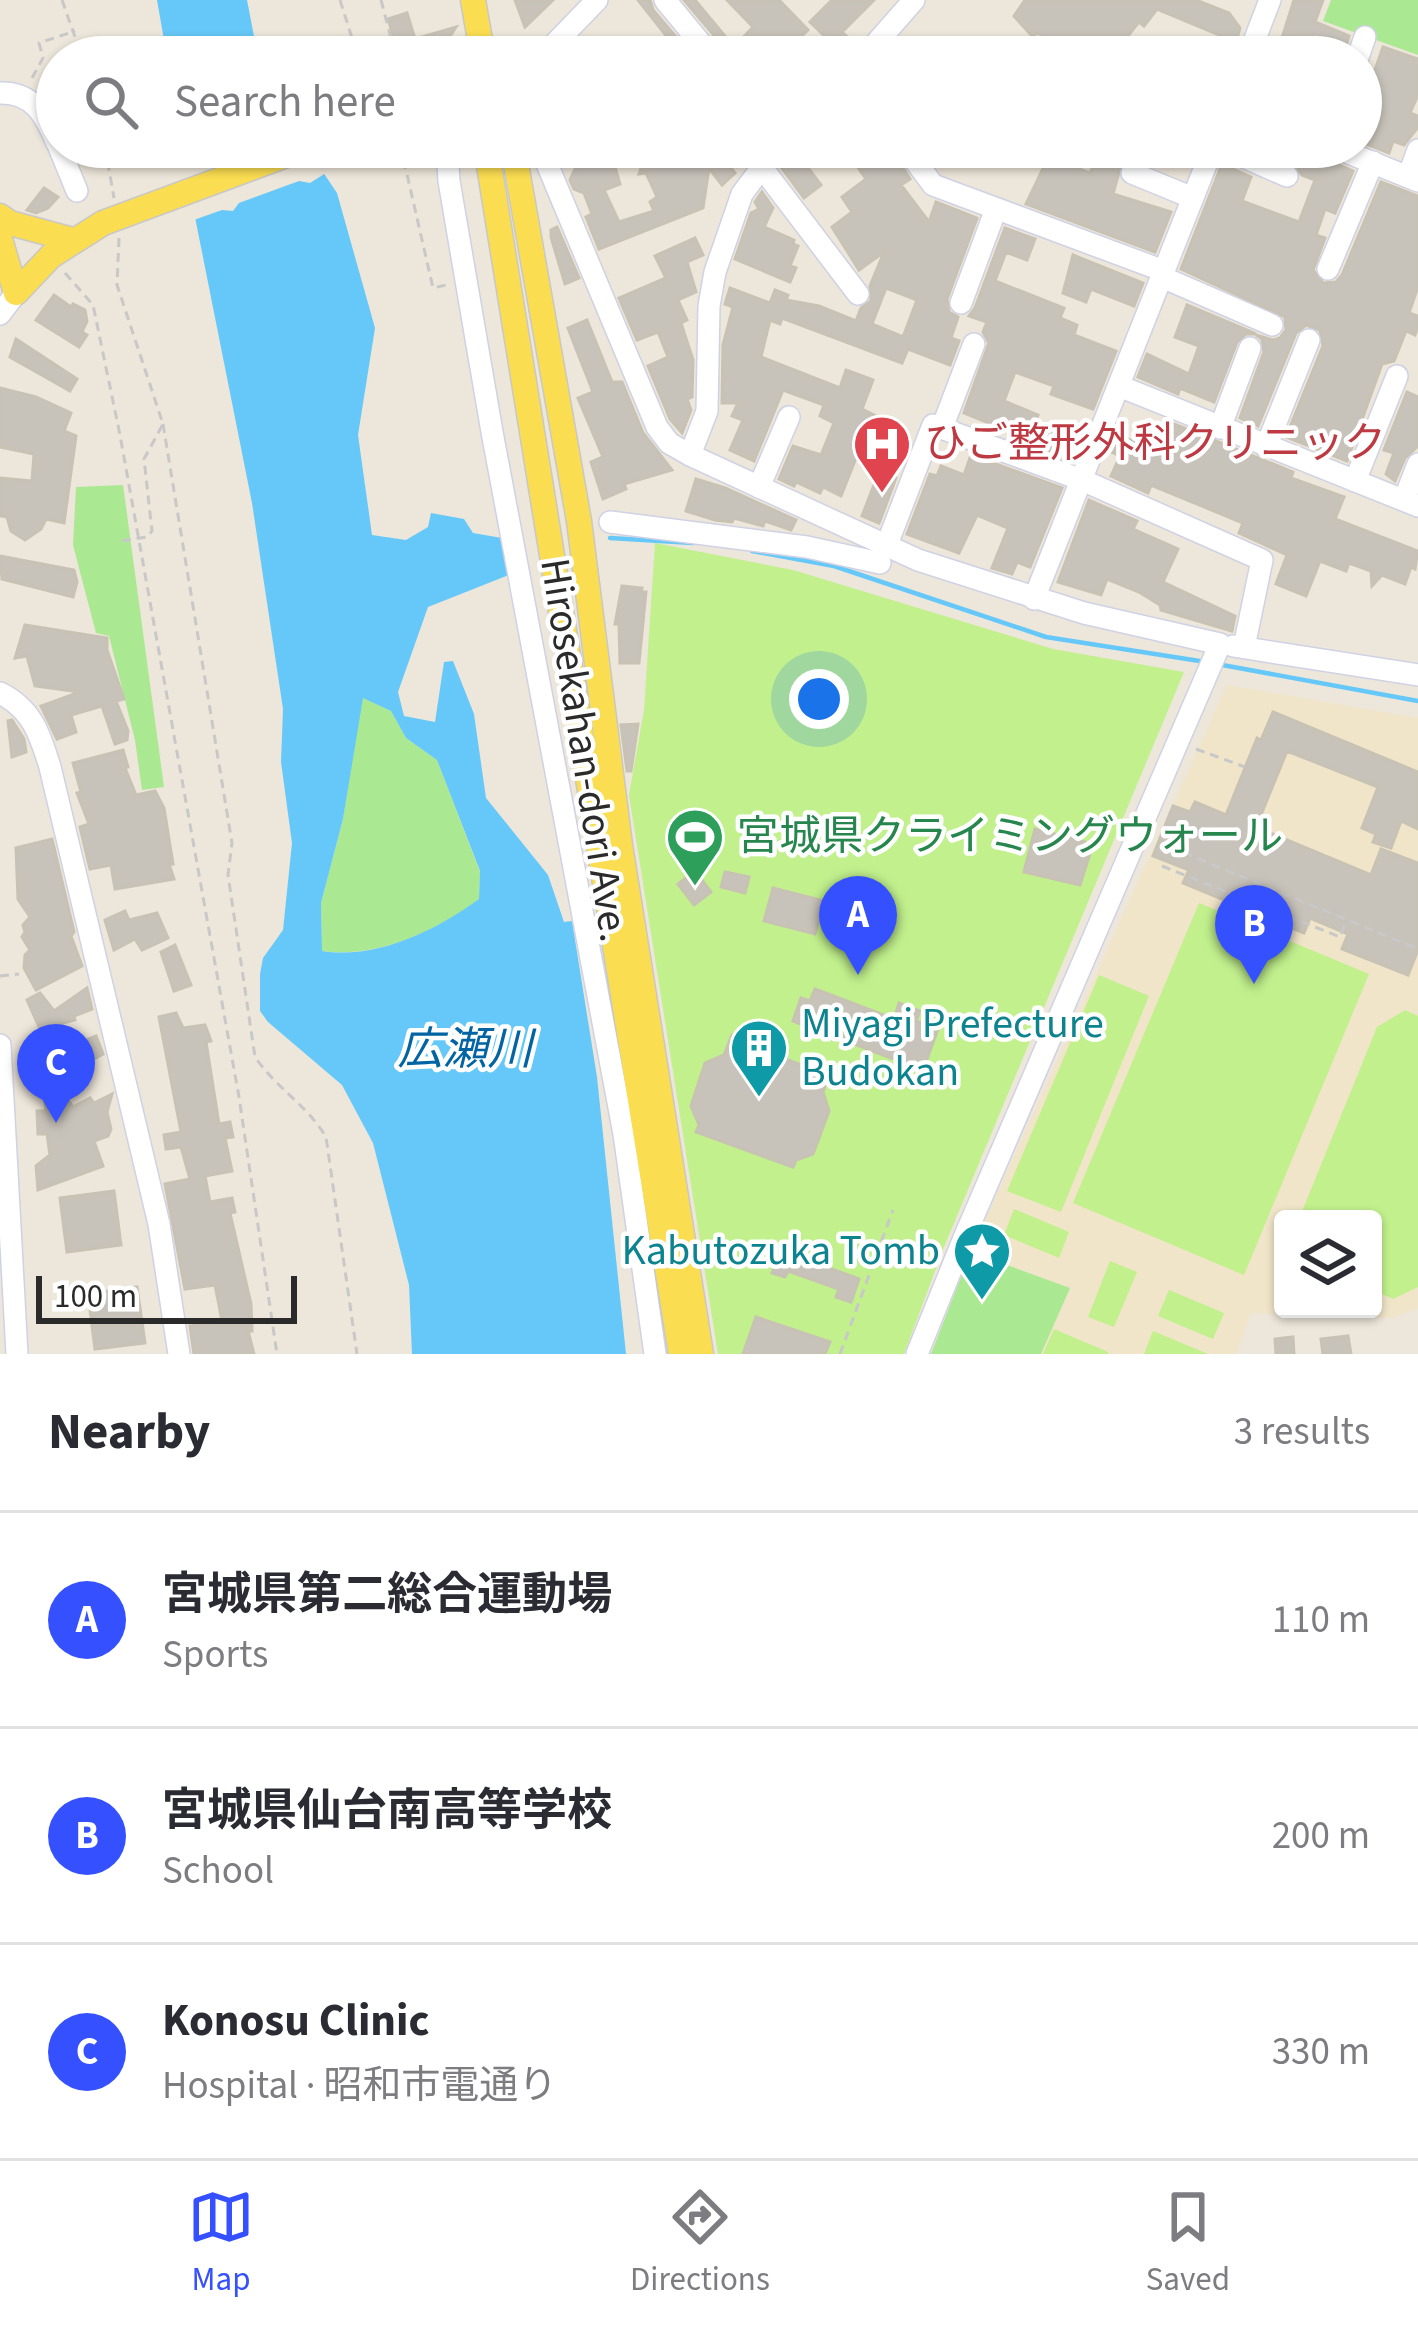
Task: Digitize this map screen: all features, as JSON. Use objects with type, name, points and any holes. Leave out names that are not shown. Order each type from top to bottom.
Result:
[{"type":"main road","points":[[472,0],[479,36]]},
{"type":"main road","points":[[16,293],[51,256],[112,219],[251,168]]},
{"type":"main road","name":"Hirosekahan-dori Ave.","points":[[489,168],[681,1354]]},
{"type":"main road","name":"Hirosekahan-dori Ave.","points":[[516,168],[579,521],[617,821],[701,1354]]},
{"type":"main road","points":[[0,216],[10,224],[73,240]]},
{"type":"main road","points":[[0,239],[16,293]]},
{"type":"street","points":[[562,36],[597,0]]},
{"type":"street","points":[[665,0],[695,36]]},
{"type":"street","points":[[882,36],[914,0]]},
{"type":"street","points":[[1256,36],[1270,0]]},
{"type":"street","points":[[1382,166],[1413,179],[1418,150]]},
{"type":"street","points":[[68,168],[77,191]]},
{"type":"street","points":[[448,168],[492,432],[624,1134],[655,1354]]},
{"type":"street","points":[[548,168],[657,427],[669,443],[883,555]]},
{"type":"street","points":[[690,455],[707,411],[706,358],[715,272],[728,226],[758,168]]},
{"type":"street","points":[[762,168],[858,294]]},
{"type":"street","points":[[920,168],[933,185],[1163,274],[1272,325]]},
{"type":"street","points":[[1034,598],[1207,168]]},
{"type":"street","points":[[1268,168],[1287,176]]},
{"type":"street","points":[[1328,269],[1370,168]]},
{"type":"street","points":[[1132,173],[1193,198]]},
{"type":"street","points":[[525,220],[564,208]]},
{"type":"street","points":[[961,303],[996,209]]},
{"type":"street","points":[[0,314],[16,293]]},
{"type":"street","points":[[1266,447],[1309,340]]},
{"type":"street","points":[[942,428],[974,344]]},
{"type":"street","points":[[1220,428],[1250,348]]},
{"type":"street","points":[[1355,481],[1397,376]]},
{"type":"street","points":[[1119,386],[1411,503],[1418,464]]},
{"type":"street","points":[[759,487],[789,417]]},
{"type":"street","points":[[883,555],[932,425],[1082,480],[1262,560],[1244,647]]},
{"type":"street","points":[[610,522],[883,555],[1218,648],[1244,647],[1418,675]]},
{"type":"street","points":[[917,1354],[1218,648]]},
{"type":"street","points":[[0,693],[18,702],[41,735],[68,833],[159,1224],[179,1354]]},
{"type":"street","points":[[0,1045],[9,1310],[17,1354]]},
{"type":"path","points":[[62,0],[76,36]]},
{"type":"path","points":[[340,0],[351,36]]},
{"type":"path","points":[[381,0],[390,36]]},
{"type":"path","points":[[60,36],[75,31]]},
{"type":"path","points":[[10,93],[36,70]]},
{"type":"path","points":[[107,168],[112,219],[121,250],[117,285],[163,424],[232,843],[228,874],[255,1058],[316,1119],[326,1137],[357,1354]]},
{"type":"path","points":[[405,168],[433,288],[446,286]]},
{"type":"path","points":[[64,272],[94,304],[239,1096],[278,1354]]},
{"type":"path","points":[[120,541],[152,532],[144,459],[163,424]]},
{"type":"path","points":[[1183,744],[1245,767]]},
{"type":"path","points":[[1170,848],[1418,949]]},
{"type":"path","points":[[1162,866],[1340,937],[1347,920]]},
{"type":"path","points":[[0,976],[19,974]]},
{"type":"path","points":[[840,1354],[892,1210]]},
{"type":"shaded area","points":[[1227,685],[1418,718],[1418,1308],[1382,1318],[1382,1210],[1274,1210],[1274,1314],[1251,1313],[1236,1354],[1041,1354],[1069,1288],[971,1252]]},
{"type":"green space","points":[[1331,0],[1418,0],[1418,55],[1382,42],[1382,36],[1365,36],[1323,21]]},
{"type":"green space","points":[[123,485],[164,787],[142,790],[135,740],[109,636],[96,633],[73,545],[76,487]]},
{"type":"green space","points":[[655,543],[793,570],[1053,649],[1184,672],[944,1247],[904,1354],[718,1354],[629,795],[644,710]]},
{"type":"green space","points":[[362,697],[391,711],[406,738],[437,760],[480,872],[479,899],[405,940],[363,951],[322,951],[321,903],[343,819]]},
{"type":"green space","points":[[1199,903],[1369,974],[1244,1275],[1073,1203]]},
{"type":"green space","points":[[1099,975],[1149,996],[1061,1212],[1007,1191]]},
{"type":"green space","points":[[1405,1010],[1418,1016],[1418,1287],[1393,1299],[1382,1294],[1382,1210],[1303,1210],[1377,1027]]},
{"type":"green space","points":[[1014,1209],[1069,1232],[1059,1258],[1004,1235]]},
{"type":"green space","points":[[971,1252],[1070,1288],[1041,1354],[931,1354]]},
{"type":"green space","points":[[1110,1261],[1137,1272],[1114,1327],[1088,1317]]},
{"type":"green space","points":[[1169,1290],[1224,1313],[1213,1339],[1158,1316]]},
{"type":"green space","points":[[1054,1329],[1108,1352],[1108,1354],[1043,1354]]},
{"type":"green space","points":[[1153,1331],[1208,1354],[1144,1354]]},
{"type":"water","points":[[157,0],[247,0],[254,36],[163,36]]},
{"type":"water","name":"広瀬川","points":[[185,168],[320,168],[337,193],[375,328],[358,435],[372,535],[406,540],[428,527],[431,513],[464,519],[473,533],[502,538],[519,571],[428,607],[398,692],[404,716],[435,722],[444,662],[453,661],[474,714],[486,798],[548,875],[564,922],[572,921],[597,1077],[626,1354],[412,1354],[409,1285],[373,1143],[342,1085],[260,1011],[263,958],[283,930],[292,843],[281,762],[283,709],[252,503]],"holes":[[[363,698],[391,711],[406,738],[437,760],[480,871],[479,899],[444,921],[384,947],[322,951],[321,903],[343,819]]]},
{"type":"pier","points":[[180,168],[329,171],[310,183],[299,181],[239,203],[233,211],[191,221]]},
{"type":"building","points":[[515,0],[553,0],[525,27]]},
{"type":"building","points":[[638,0],[650,0],[675,36],[666,36]]},
{"type":"building","points":[[684,0],[695,0],[725,36],[715,36]]},
{"type":"building","points":[[727,0],[779,0],[808,30],[802,36],[744,36],[753,27]]},
{"type":"building","points":[[832,0],[874,0],[842,32],[846,36],[824,36],[810,22]]},
{"type":"building","points":[[1025,0],[1196,0],[1229,13],[1240,28],[1238,36],[1222,36],[1157,9],[1144,26],[1139,22],[1128,36],[1032,36],[1014,16]]},
{"type":"building","points":[[1294,0],[1323,0],[1315,22],[1349,36],[1283,36]]},
{"type":"building","points":[[407,13],[414,36],[393,36],[388,19]]},
{"type":"building","points":[[456,27],[450,36],[425,36]]},
{"type":"building","points":[[1382,50],[1418,59],[1418,95],[1410,113],[1418,116],[1418,127],[1404,145],[1393,141],[1389,153],[1382,150]]},
{"type":"building","points":[[575,168],[615,168],[620,184],[604,190],[619,222],[654,211],[650,202],[657,197],[646,173],[639,174],[641,168],[709,168],[703,208],[599,249],[586,217],[592,214],[584,193],[574,189],[570,180]]},
{"type":"building","points":[[709,168],[731,168],[735,173],[722,185]]},
{"type":"building","points":[[782,168],[808,168],[821,185],[804,198]]},
{"type":"building","points":[[858,168],[903,168],[910,179],[901,185],[929,222],[936,202],[977,218],[947,299],[949,312],[958,317],[951,338],[959,341],[950,365],[908,349],[902,363],[782,318],[780,324],[770,320],[761,357],[840,388],[846,370],[873,380],[862,409],[878,417],[870,434],[866,433],[841,496],[823,487],[820,493],[779,479],[793,446],[821,455],[834,423],[820,416],[824,405],[783,390],[754,461],[730,450],[743,420],[732,416],[738,403],[722,403],[723,345],[733,307],[725,304],[730,288],[770,303],[775,290],[788,295],[786,300],[819,306],[856,321],[861,308],[871,301],[870,286],[884,252],[859,270],[832,227],[852,212],[842,197],[866,179]],"holes":[[[886,288],[917,300],[903,337],[872,324]]]},
{"type":"building","points":[[1043,168],[1090,173],[1092,168],[1120,168],[1113,194],[1171,212],[1155,252],[1026,204]]},
{"type":"building","points":[[1220,168],[1251,177],[1242,201],[1299,222],[1315,180],[1297,168],[1353,171],[1335,213],[1325,209],[1316,235],[1325,238],[1313,270],[1323,283],[1336,282],[1342,275],[1381,182],[1418,196],[1418,287],[1409,313],[1418,316],[1418,327],[1415,335],[1406,331],[1394,361],[1382,364],[1347,461],[1286,437],[1323,346],[1320,330],[1306,325],[1296,333],[1258,426],[1240,418],[1264,352],[1262,339],[1256,335],[1280,338],[1286,330],[1285,317],[1181,269]]},
{"type":"building","points":[[44,188],[58,197],[48,208],[36,213],[27,210]]},
{"type":"building","points":[[762,192],[773,208],[764,227],[798,246],[790,282],[735,259]]},
{"type":"building","points":[[557,227],[579,278],[565,284],[551,237],[551,230]]},
{"type":"building","points":[[1005,228],[1035,239],[1027,260],[1006,252],[995,281],[1064,308],[1060,318],[1077,325],[1074,335],[1116,351],[1093,409],[1051,394],[1054,386],[1015,372],[1004,401],[1038,415],[1035,422],[1064,434],[1056,454],[964,413],[989,343],[983,332],[987,322],[969,316]]},
{"type":"building","points":[[695,238],[703,255],[687,262],[696,292],[678,300],[687,320],[681,323],[693,360],[692,397],[687,399],[691,410],[682,433],[670,419],[648,366],[668,357],[658,332],[637,340],[619,298],[666,278],[655,256]]},
{"type":"building","points":[[1073,255],[1143,283],[1134,306],[1091,289],[1086,302],[1063,293]]},
{"type":"building","points":[[54,295],[85,310],[82,332],[87,335],[79,347],[36,320]]},
{"type":"building","points":[[1187,305],[1256,334],[1246,334],[1237,342],[1214,402],[1180,388],[1178,394],[1138,377],[1147,354],[1189,374],[1199,346],[1175,337]]},
{"type":"building","points":[[587,320],[612,382],[622,382],[643,433],[672,470],[624,484],[626,489],[603,499],[591,462],[603,457],[578,398],[593,392],[568,328]]},
{"type":"building","points":[[16,339],[77,379],[70,391],[10,357]]},
{"type":"building","points":[[0,388],[71,413],[64,431],[76,436],[64,523],[46,519],[25,540],[1,516],[0,478],[32,481],[34,454],[0,447]]},
{"type":"building","points":[[1407,392],[1418,397],[1418,446],[1405,458],[1395,481],[1386,474],[1394,453],[1384,450]]},
{"type":"building","points":[[1164,420],[1344,497],[1335,519],[1418,551],[1415,569],[1411,567],[1405,584],[1382,575],[1372,586],[1371,571],[1349,563],[1346,571],[1320,561],[1306,596],[1276,584],[1287,555],[1239,533],[1243,523],[1151,485],[1148,493],[1111,476],[1120,456],[1109,451],[1116,434],[1151,449]]},
{"type":"building","points":[[971,455],[1062,488],[1030,567],[1017,562],[1012,574],[992,568],[1008,528],[977,515],[959,553],[907,534],[930,474],[937,476],[941,466],[964,475]]},
{"type":"building","points":[[879,472],[896,478],[879,523],[862,516]]},
{"type":"building","points":[[696,479],[796,520],[791,530],[765,521],[763,526],[734,518],[732,522],[715,520],[686,511]]},
{"type":"building","points":[[1089,500],[1137,521],[1133,529],[1178,549],[1163,582],[1235,616],[1232,631],[1161,610],[1139,592],[1107,579],[1101,595],[1058,582]]},
{"type":"building","points":[[0,556],[74,570],[73,597],[2,579]]},
{"type":"building","points":[[622,586],[646,592],[639,663],[620,663],[619,624],[615,624]]},
{"type":"building","points":[[25,625],[107,638],[124,699],[116,701],[127,740],[115,744],[102,706],[71,715],[76,732],[57,739],[41,706],[80,692],[35,686],[27,656],[15,658]]},
{"type":"building","points":[[1273,712],[1418,772],[1418,829],[1401,821],[1391,848],[1373,842],[1376,834],[1362,828],[1378,787],[1287,751],[1256,827],[1371,875],[1381,849],[1418,863],[1418,950],[1408,975],[1342,949],[1348,934],[1310,918],[1304,933],[1183,883],[1189,870],[1153,856],[1173,806],[1190,812],[1195,802],[1226,815],[1257,738],[1261,740]]},
{"type":"building","points":[[12,720],[26,752],[12,757],[8,721]]},
{"type":"building","points":[[638,724],[631,771],[627,771],[621,725]]},
{"type":"building","points":[[123,750],[136,795],[155,791],[164,808],[174,879],[115,889],[111,865],[90,869],[80,827],[89,824],[77,793],[81,792],[73,763]]},
{"type":"building","points":[[1035,829],[1093,844],[1080,885],[1024,872]]},
{"type":"building","points":[[52,839],[74,932],[71,936],[82,966],[36,990],[24,968],[30,950],[22,937],[23,925],[30,917],[18,899],[16,848]]},
{"type":"building","name":"宮城県クライミングウォール","points":[[695,871],[711,892],[694,905],[678,884]]},
{"type":"building","points":[[725,872],[749,877],[745,893],[721,887]]},
{"type":"building","points":[[773,888],[824,901],[815,934],[764,921]]},
{"type":"building","points":[[125,911],[129,920],[157,913],[168,938],[142,950],[135,939],[114,950],[105,920]]},
{"type":"building","points":[[175,945],[191,985],[174,991],[161,952]]},
{"type":"building","points":[[87,988],[92,1009],[74,1016],[75,1020],[40,1029],[27,1000],[40,993],[54,1011]]},
{"type":"building","points":[[815,989],[894,1019],[899,1003],[920,1011],[916,1021],[938,1029],[923,1070],[793,1021],[801,998],[810,1001]]},
{"type":"building","points":[[176,1013],[183,1028],[205,1025],[211,1041],[206,1042],[219,1124],[230,1122],[233,1137],[225,1138],[232,1171],[205,1176],[210,1202],[232,1198],[235,1212],[230,1213],[251,1304],[252,1331],[248,1331],[254,1354],[194,1354],[190,1326],[222,1321],[215,1285],[185,1289],[165,1184],[190,1179],[181,1147],[166,1149],[164,1135],[181,1132],[159,1017]]},
{"type":"building","name":"Miyagi Prefecture Budokan","points":[[732,1035],[769,1043],[766,1052],[829,1075],[823,1092],[829,1111],[813,1154],[796,1160],[793,1167],[696,1132],[699,1125],[691,1106],[705,1063],[724,1055]]},
{"type":"building","points":[[81,1036],[84,1041],[96,1036],[103,1054],[54,1081],[41,1059]]},
{"type":"building","points":[[62,1092],[73,1107],[112,1094],[107,1112],[111,1129],[108,1136],[94,1141],[103,1166],[38,1190],[36,1166],[50,1155],[47,1134],[38,1134],[37,1111],[46,1111],[45,1101]]},
{"type":"building","points":[[114,1191],[121,1245],[67,1252],[60,1198]]},
{"type":"building","points":[[780,1250],[859,1279],[851,1302],[836,1297],[839,1289],[788,1271],[785,1277],[772,1273]]},
{"type":"building","points":[[137,1287],[145,1343],[95,1349],[88,1294]]},
{"type":"building","points":[[756,1317],[830,1342],[825,1354],[743,1354]]},
{"type":"building","points":[[1348,1336],[1351,1354],[1323,1354],[1321,1339]]},
{"type":"building","points":[[1293,1337],[1294,1354],[1276,1354],[1275,1339]]},
{"type":"waterway","points":[[610,538],[693,543]]},
{"type":"waterway","points":[[752,551],[834,566],[1046,637],[1206,662]]},
{"type":"waterway","points":[[1217,664],[1418,701]]},
{"type":"place","name":"ひご整形外科クリニック","points":[[882,495]]},
{"type":"place","name":"宮城県クライミングウォール","points":[[695,888]]},
{"type":"place","name":"宮城県第二総合運動場","points":[[858,975]]},
{"type":"place","name":"宮城県仙台南高等学校","points":[[1254,984]]},
{"type":"place","name":"Miyagi Prefecture Budokan","points":[[759,1099]]},
{"type":"place","name":"Konosu Clinic","points":[[56,1123]]},
{"type":"place","name":"Kabutozuka Tomb","points":[[982,1302]]}]
